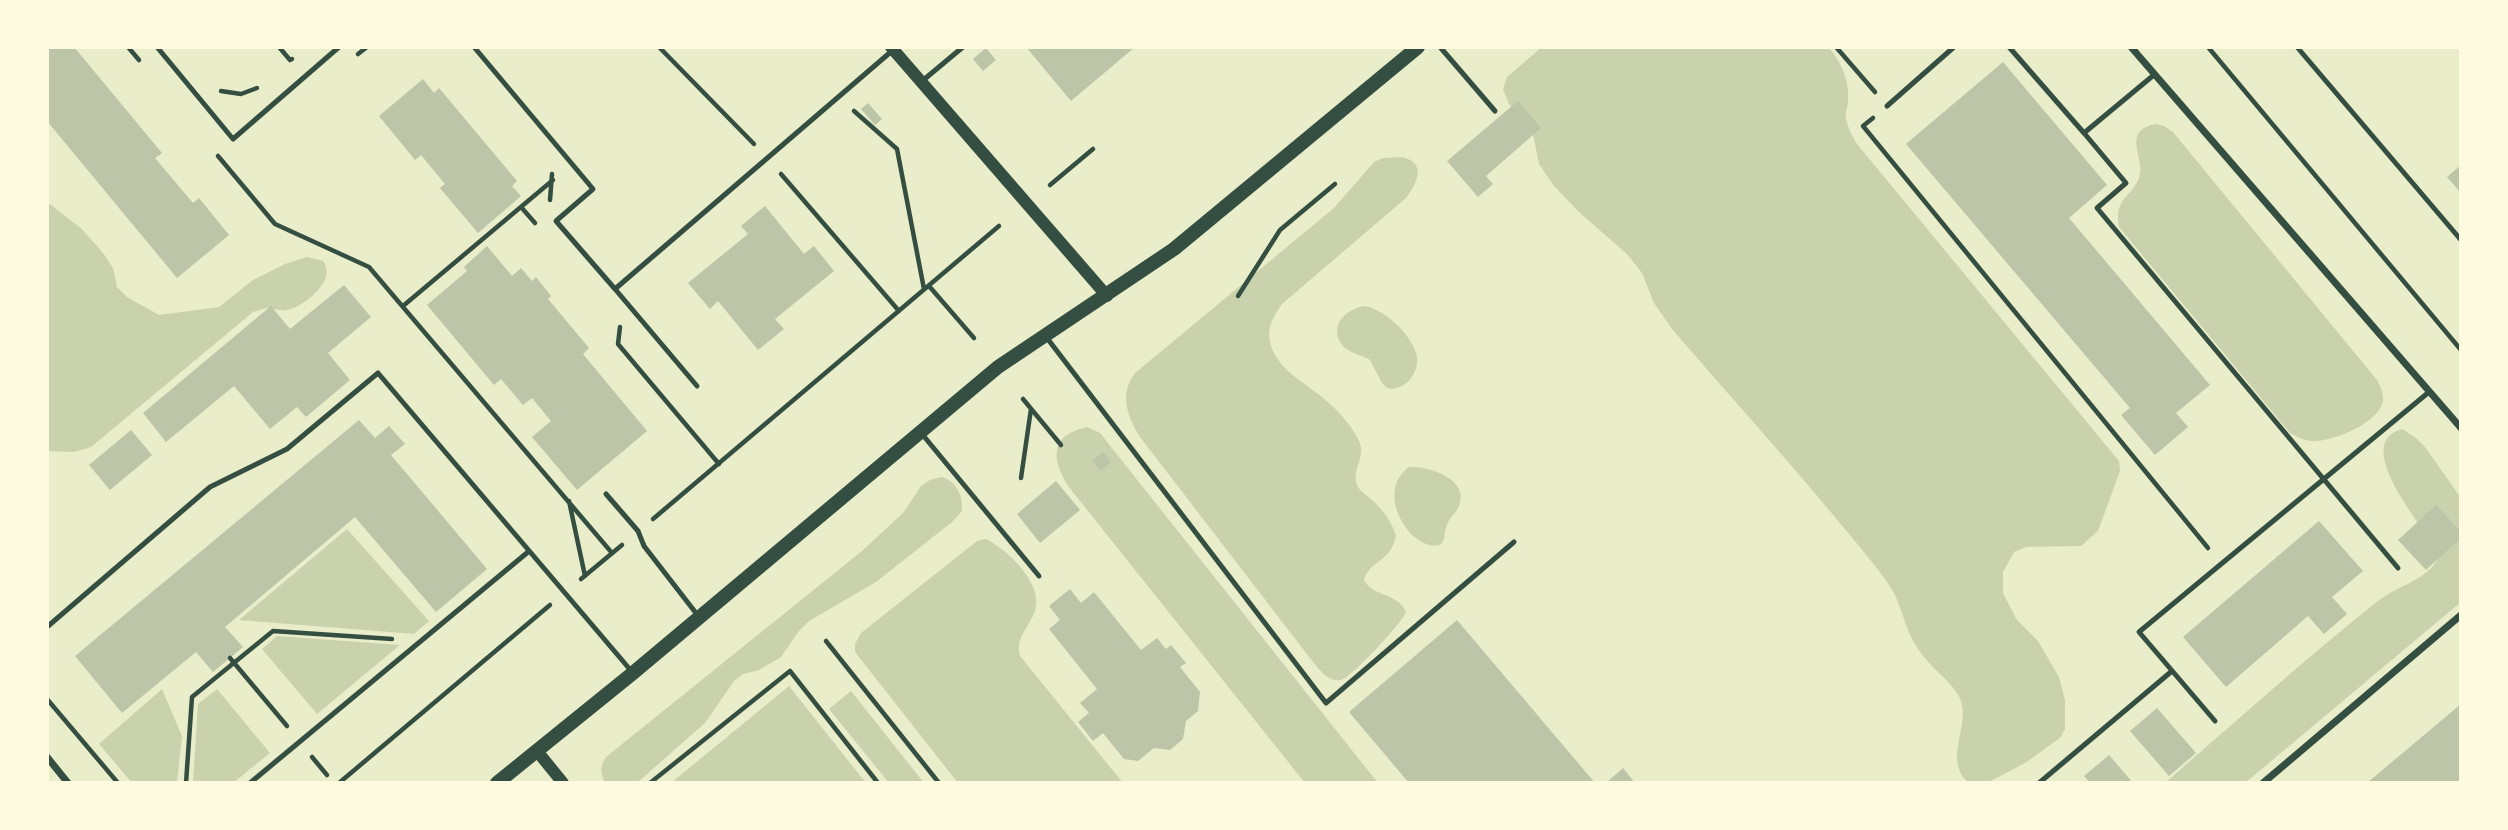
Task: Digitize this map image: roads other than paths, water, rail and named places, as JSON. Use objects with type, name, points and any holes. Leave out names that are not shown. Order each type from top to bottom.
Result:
[{"type":"main road","points":[[498,783],[998,367],[1107,296],[1174,248],[1418,47]]},
{"type":"street","points":[[2132,47],[2461,428]]},
{"type":"street","points":[[892,48],[1107,296]]},
{"type":"street","points":[[2263,783],[2461,615]]},
{"type":"street","points":[[537,751],[563,783]]},
{"type":"street","points":[[47,757],[68,783]]},
{"type":"lane","points":[[157,47],[233,139],[339,47]]},
{"type":"lane","points":[[474,47],[593,189],[556,221],[697,386]]},
{"type":"lane","points":[[921,82],[963,47]]},
{"type":"lane","points":[[1440,47],[1495,111]]},
{"type":"lane","points":[[1887,106],[1954,47]]},
{"type":"lane","points":[[2010,47],[2126,183],[2097,208],[2398,568]]},
{"type":"lane","points":[[2297,47],[2461,240]]},
{"type":"lane","points":[[615,289],[892,48]]},
{"type":"lane","points":[[2084,133],[2155,74]]},
{"type":"lane","points":[[1045,335],[1326,703],[1514,542]]},
{"type":"lane","points":[[47,627],[210,487],[288,449],[378,373],[633,673]]},
{"type":"lane","points":[[2215,721],[2139,632],[2429,392]]},
{"type":"lane","points":[[920,432],[1039,576]]},
{"type":"lane","points":[[606,495],[638,531],[644,546],[699,617]]},
{"type":"lane","points":[[250,783],[528,552]]},
{"type":"lane","points":[[2039,783],[2172,671]]}]
